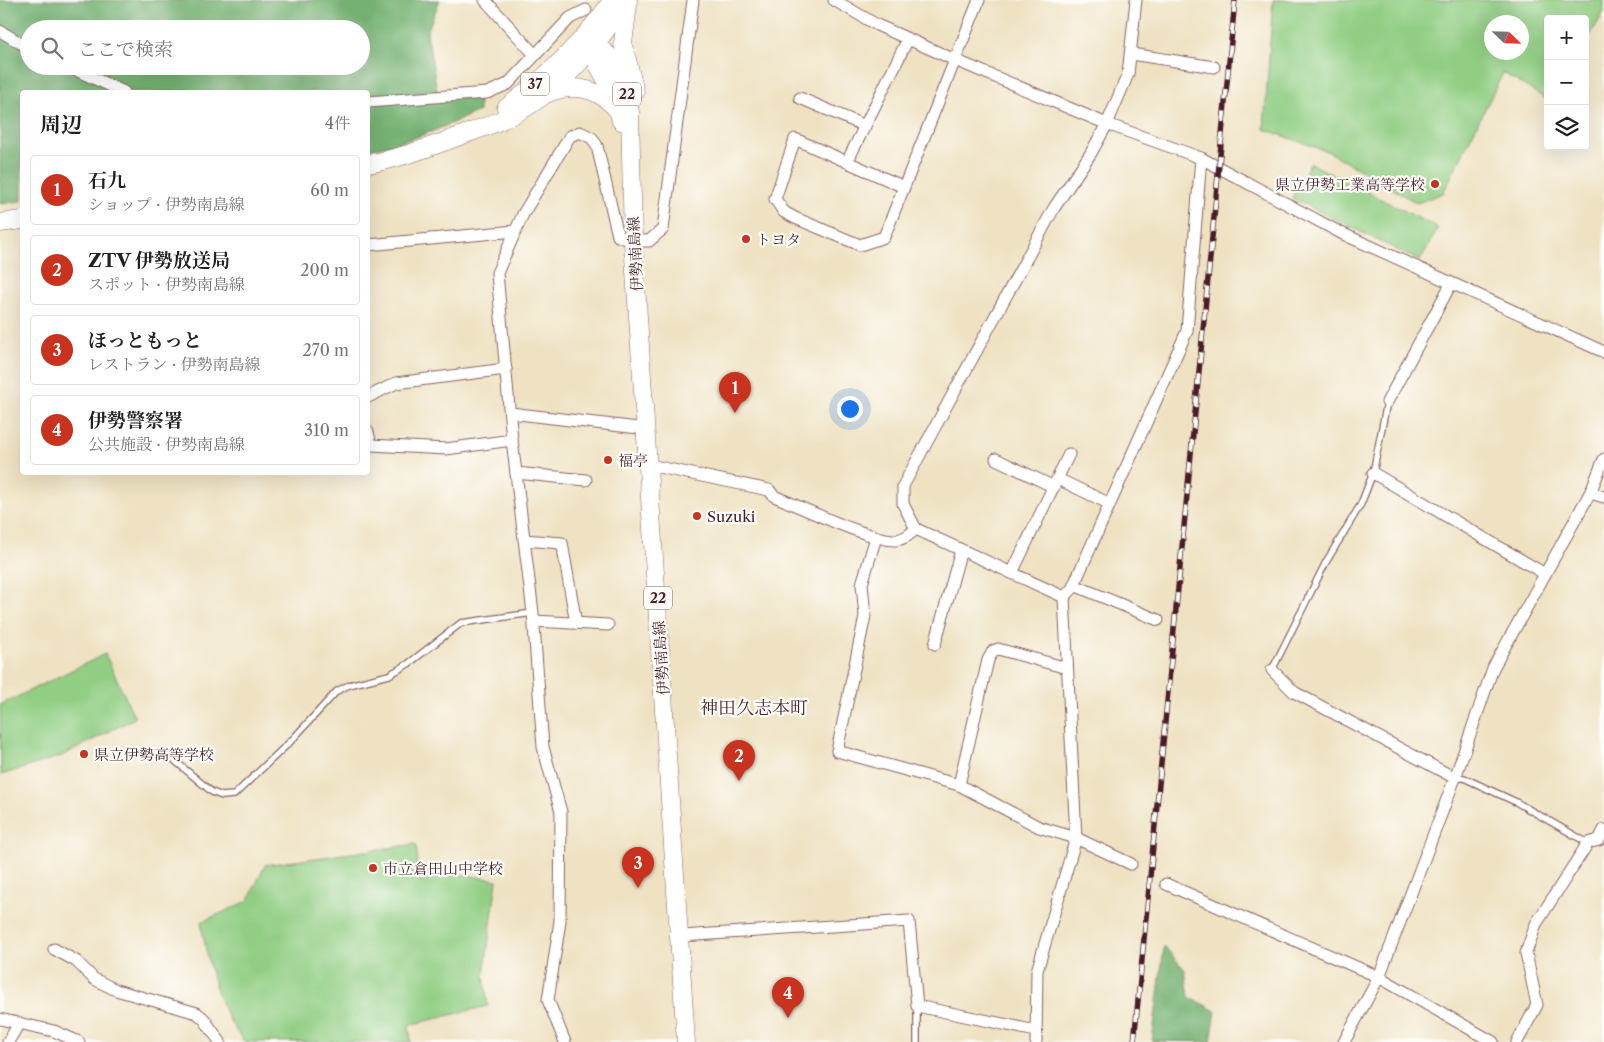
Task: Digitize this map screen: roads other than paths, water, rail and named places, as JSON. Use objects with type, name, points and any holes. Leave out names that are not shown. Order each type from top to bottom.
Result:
[{"type":"main road","points":[[593,36],[612,0]]},
{"type":"main road","points":[[593,36],[629,0]]},
{"type":"main road","points":[[629,0],[625,16],[623,43],[635,92],[634,126],[630,155]]},
{"type":"main road","name":"37","points":[[370,164],[390,160],[473,131],[517,113],[562,80],[593,36]]},
{"type":"main road","name":"37","points":[[473,131],[523,95],[593,36]]},
{"type":"main road","name":"伊勢南島線","points":[[593,36],[598,65],[614,94],[630,155]]},
{"type":"main road","name":"伊勢南島線","points":[[593,36],[610,58],[626,91],[630,112],[633,241],[647,429],[686,1042]]},
{"type":"main road","points":[[543,95],[568,88],[586,88],[603,96],[620,114]]},
{"type":"main road","points":[[0,223],[20,220]]},
{"type":"street","points":[[485,0],[535,55]]},
{"type":"street","points":[[565,1042],[548,1000],[560,921],[561,812],[543,747],[534,617],[512,440],[497,273],[515,231],[570,136],[580,132],[592,138],[597,146],[618,236],[633,241],[650,241],[663,229],[693,0]]},
{"type":"street","points":[[834,0],[877,25],[955,60],[1107,124],[1201,158],[1342,233],[1604,352]]},
{"type":"street","points":[[904,187],[795,139],[774,199],[784,212],[795,218],[860,245],[884,237],[979,0]]},
{"type":"street","points":[[1064,597],[916,529],[903,504],[902,486],[1054,208],[1091,153],[1107,124],[1128,74],[1136,0]]},
{"type":"street","points":[[370,102],[487,94],[508,84],[570,18],[585,5],[593,36]]},
{"type":"street","points":[[0,31],[20,43]]},
{"type":"street","points":[[847,162],[908,39]]},
{"type":"street","points":[[1131,54],[1214,67]]},
{"type":"street","points":[[87,75],[120,90]]},
{"type":"street","points":[[800,98],[865,126]]},
{"type":"street","points":[[680,936],[909,921],[917,1006],[1036,1036],[1036,971],[1076,838],[1064,597],[1074,585],[1108,503],[1187,331],[1201,158]]},
{"type":"street","points":[[370,245],[515,231]]},
{"type":"street","points":[[1387,402],[1451,284]]},
{"type":"street","points":[[370,396],[396,383],[506,369]]},
{"type":"street","points":[[510,413],[647,429]]},
{"type":"street","points":[[370,441],[371,445],[446,449],[512,440]]},
{"type":"street","points":[[1012,573],[1069,454]]},
{"type":"street","points":[[996,459],[1108,503]]},
{"type":"street","points":[[1344,1042],[1379,978],[1455,778],[1493,668],[1590,493],[1604,459]]},
{"type":"street","points":[[649,466],[769,490],[774,496],[876,537],[896,540],[906,537],[916,529]]},
{"type":"street","points":[[516,473],[586,480]]},
{"type":"street","points":[[1373,473],[1544,574]]},
{"type":"street","points":[[1590,493],[1604,497]]},
{"type":"street","points":[[876,537],[862,584],[865,616],[837,751],[959,785],[1039,827],[1076,838],[1131,864]]},
{"type":"street","points":[[524,540],[562,543],[576,623]]},
{"type":"street","points":[[935,644],[961,550]]},
{"type":"street","points":[[1074,585],[1158,620]]},
{"type":"street","points":[[534,617],[608,625]]},
{"type":"street","points":[[959,785],[988,660],[993,651],[998,648],[1067,668]]},
{"type":"street","points":[[1272,670],[1294,692],[1455,778]]},
{"type":"street","points":[[1517,1042],[1537,1005],[1526,953],[1536,924],[1588,843],[1600,840],[1604,830]]},
{"type":"street","points":[[1166,884],[1379,978],[1493,1042]]},
{"type":"street","points":[[54,949],[76,961],[94,979],[116,990],[197,1013],[220,1042]]},
{"type":"street","points":[[0,1019],[18,1025],[54,1031],[78,1042]]},
{"type":"street","points":[[8,1042],[18,1025]]},
{"type":"lane","points":[[1272,670],[1326,562],[1361,504],[1373,473],[1387,402]]},
{"type":"lane","points":[[168,754],[212,792],[222,796],[234,795],[291,741],[337,691],[349,685],[389,675],[408,664],[461,623],[534,617]]},
{"type":"lane","points":[[1455,778],[1464,778],[1516,802],[1588,843]]},
{"type":"lane","points":[[917,1006],[917,1042]]},
{"type":"railway","points":[[1134,1042],[1235,0]]},
{"type":"place","name":"県立伊勢工業高等学校","points":[[1435,184]]},
{"type":"place","name":"トヨタ","points":[[746,239]]},
{"type":"place","name":"石九","points":[[735,413]]},
{"type":"place","name":"福亭","points":[[608,460]]},
{"type":"place","name":"Suzuki","points":[[697,516]]},
{"type":"place","name":"県立伊勢高等学校","points":[[84,754]]},
{"type":"place","name":"ZTV 伊勢放送局","points":[[739,781]]},
{"type":"place","name":"市立倉田山中学校","points":[[373,868]]},
{"type":"place","name":"ほっともっと","points":[[638,888]]},
{"type":"place","name":"伊勢警察署","points":[[788,1018]]},
{"type":"district","name":"神田久志本町","points":[[754,708]]}]
